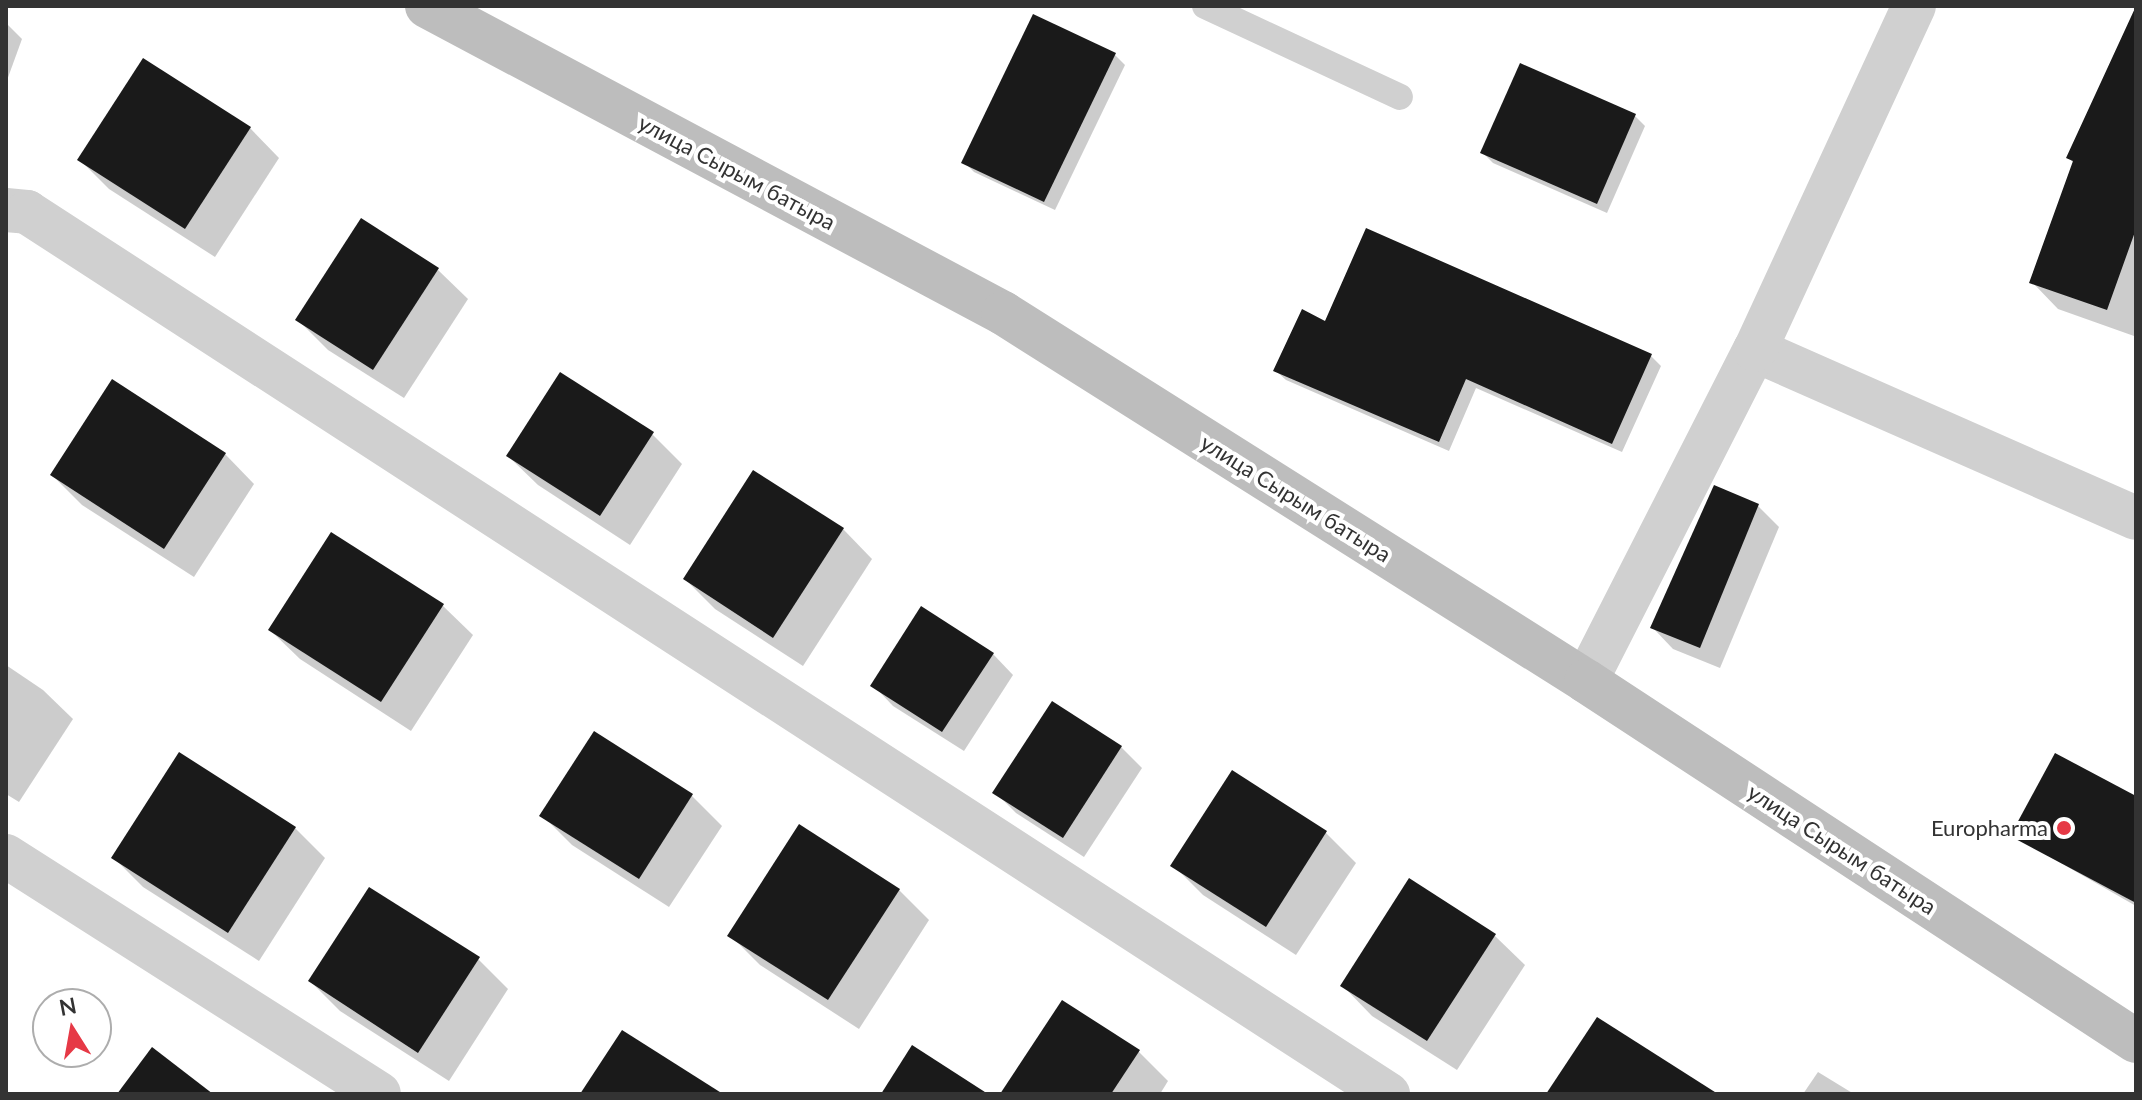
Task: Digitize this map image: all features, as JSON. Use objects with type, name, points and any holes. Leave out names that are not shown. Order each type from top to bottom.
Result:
[{"type":"street","name":"улица Сырым батыра","points":[[427,6],[1003,313],[1586,681],[2136,1041]]},
{"type":"street","points":[[1586,681],[1755,350],[1914,6]]},
{"type":"street","points":[[6,210],[27,212],[1388,1094]]},
{"type":"street","points":[[1755,350],[2136,518]]},
{"type":"street","points":[[6,856],[379,1094]]},
{"type":"lane","points":[[1205,6],[1400,97]]},
{"type":"building","points":[[2136,6],[2136,229],[2107,310],[2029,283],[2073,161],[2066,158]]},
{"type":"building","points":[[1033,14],[1116,53],[1044,202],[961,163]]},
{"type":"building","points":[[143,58],[251,127],[185,229],[77,160]]},
{"type":"building","points":[[1520,63],[1636,114],[1597,204],[1480,153]]},
{"type":"building","points":[[361,218],[439,268],[373,370],[295,320]]},
{"type":"building","points":[[1366,228],[1652,354],[1612,444],[1466,379],[1439,442],[1273,371],[1302,309],[1325,321]]},
{"type":"building","points":[[560,372],[654,432],[600,516],[506,456]]},
{"type":"building","points":[[112,379],[226,453],[164,549],[50,475]]},
{"type":"building","points":[[753,470],[844,528],[773,638],[683,579]]},
{"type":"building","points":[[1714,485],[1759,504],[1700,648],[1650,628]]},
{"type":"building","points":[[331,532],[444,604],[381,702],[268,630]]},
{"type":"building","points":[[921,606],[994,653],[942,732],[870,686]]},
{"type":"building","points":[[1052,701],[1122,746],[1063,838],[992,793]]},
{"type":"building","points":[[594,731],[693,794],[639,879],[539,816]]},
{"type":"building","points":[[179,752],[296,827],[228,933],[111,858]]},
{"type":"building","points":[[2055,753],[2136,796],[2136,903],[2010,836]]},
{"type":"building","points":[[1232,770],[1327,831],[1266,927],[1170,866]]},
{"type":"building","points":[[799,824],[900,889],[828,1000],[727,936]]},
{"type":"building","points":[[1409,878],[1496,934],[1427,1041],[1340,986]]},
{"type":"building","points":[[369,887],[480,957],[418,1053],[308,981]]},
{"type":"building","points":[[1062,1000],[1140,1050],[1111,1094],[1000,1094]]},
{"type":"building","points":[[1597,1017],[1718,1094],[1546,1094]]},
{"type":"building","points":[[622,1030],[723,1094],[580,1094]]},
{"type":"building","points":[[912,1045],[988,1094],[881,1094]]},
{"type":"building","points":[[152,1047],[213,1094],[117,1094]]},
{"type":"place","name":"Europharma","points":[[2064,828]]}]
